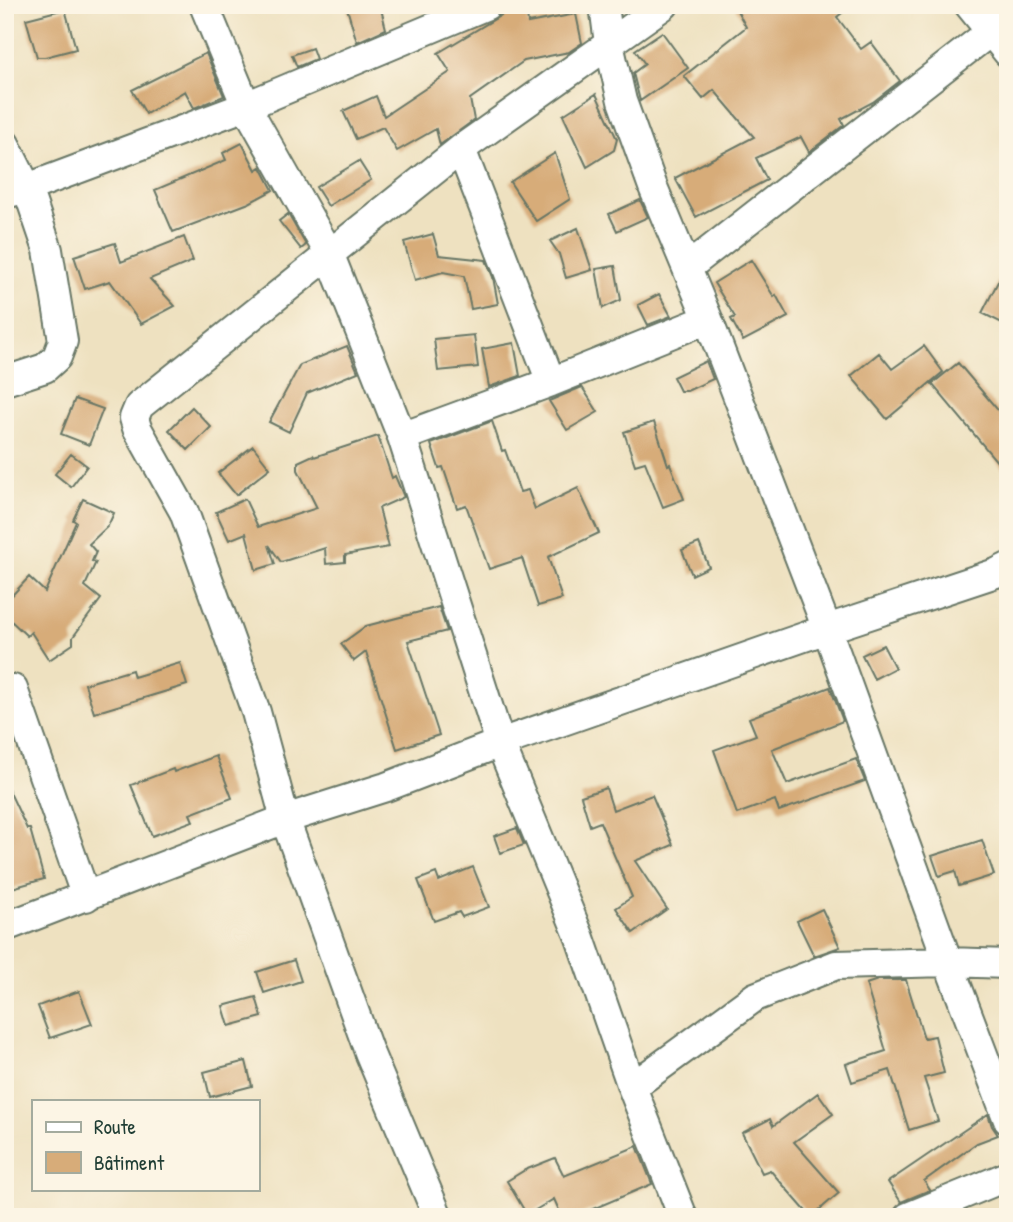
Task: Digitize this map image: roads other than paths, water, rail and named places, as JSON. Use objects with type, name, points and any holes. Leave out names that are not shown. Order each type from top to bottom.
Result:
[{"type":"street","points":[[204,5],[246,106],[329,253],[402,437],[500,743],[580,938],[632,1087],[683,1217]]},
{"type":"street","points":[[16,191],[246,106],[487,5]]},
{"type":"street","points":[[604,5],[609,44],[622,101],[653,187],[708,319],[827,629],[1008,1120]]},
{"type":"street","points":[[438,1217],[369,1052],[285,819],[256,712],[184,512],[136,428],[134,418],[139,406],[461,149],[664,5]]},
{"type":"street","points":[[969,5],[999,25],[1008,53]]},
{"type":"street","points":[[687,268],[999,25]]},
{"type":"street","points":[[5,144],[16,191],[48,250],[63,341],[57,357],[45,368],[5,381]]},
{"type":"street","points":[[461,149],[551,382]]},
{"type":"street","points":[[402,437],[551,382],[708,319]]},
{"type":"street","points":[[5,928],[285,819],[386,787],[500,743],[1008,567]]},
{"type":"street","points":[[13,689],[86,897]]},
{"type":"street","points":[[632,1087],[755,998],[836,964],[1008,964]]},
{"type":"street","points":[[908,1217],[1008,1176]]}]
